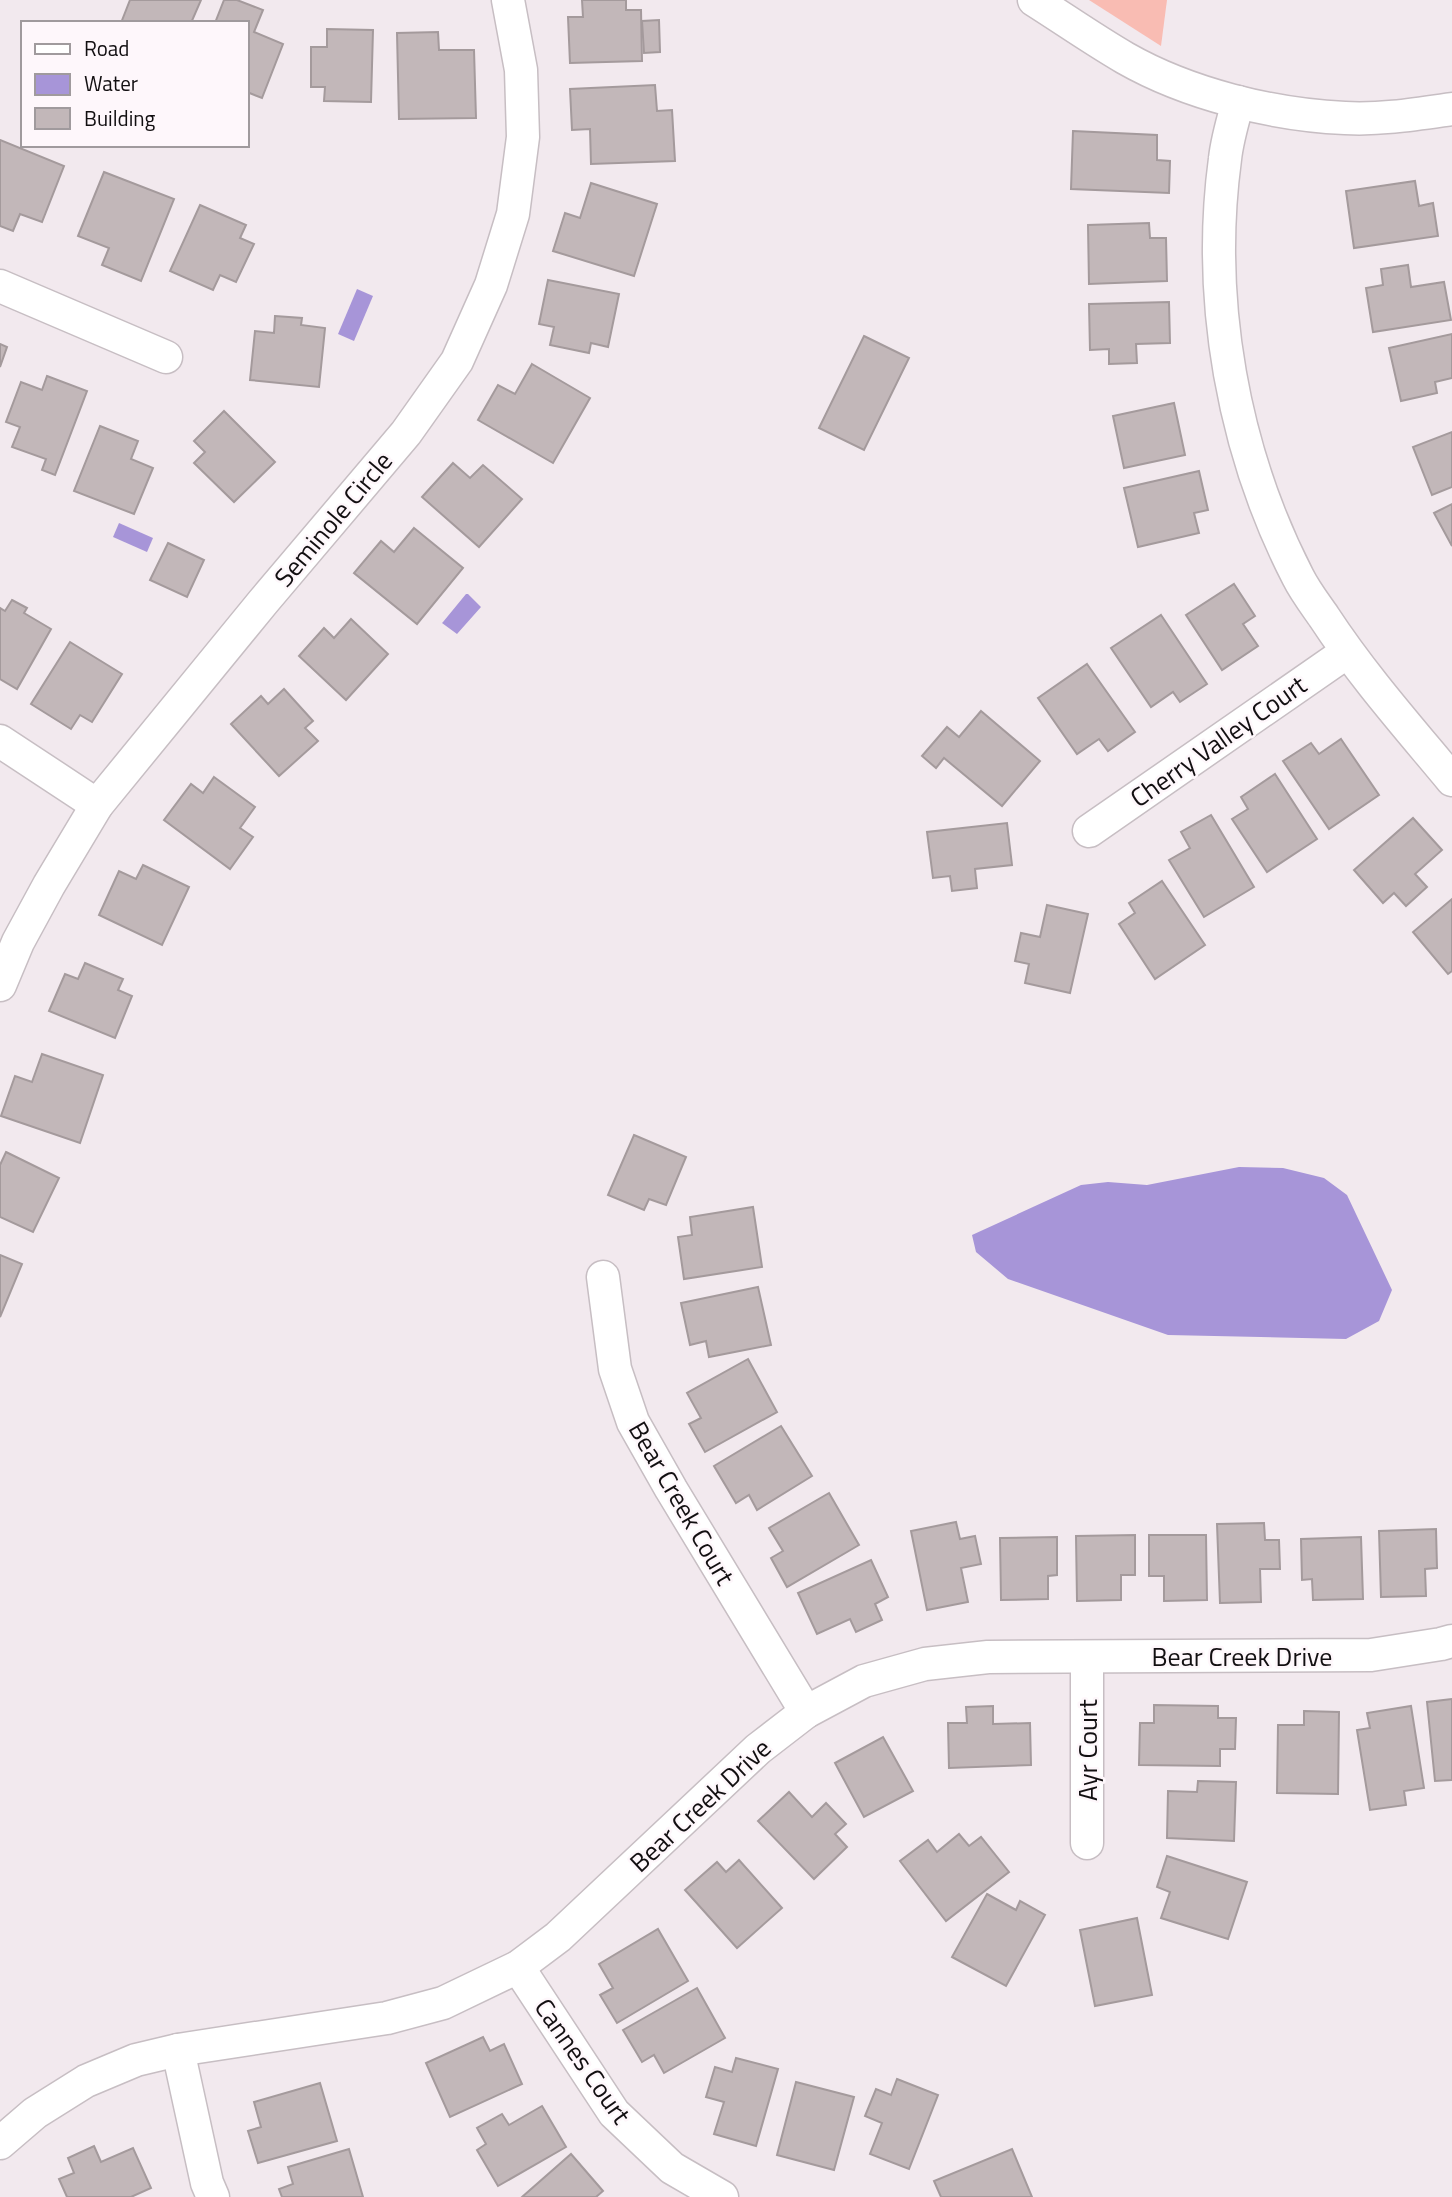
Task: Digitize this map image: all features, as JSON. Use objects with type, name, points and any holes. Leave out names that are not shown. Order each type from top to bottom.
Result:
[{"type":"street","name":"Seminole Circle","points":[[0,985],[18,942],[97,805],[406,433],[457,361],[491,285],[513,214],[523,137],[521,70],[508,0]]},
{"type":"street","points":[[1034,0],[1126,59],[1190,88],[1238,102],[1284,112],[1347,118],[1409,115],[1452,109]]},
{"type":"street","points":[[1238,102],[1225,157],[1219,236],[1221,313],[1236,407],[1264,502],[1298,579],[1347,652],[1452,780]]},
{"type":"street","points":[[0,286],[166,357]]},
{"type":"street","name":"Cherry Valley Court","points":[[1089,831],[1347,652]]},
{"type":"street","points":[[0,741],[97,805]]},
{"type":"street","name":"Bear Creek Court","points":[[603,1278],[615,1369],[634,1422],[671,1489],[806,1712]]},
{"type":"street","name":"Bear Creek Drive","points":[[0,2143],[35,2113],[86,2081],[136,2060],[178,2050],[387,2018],[443,2003],[518,1967],[558,1937],[758,1749],[806,1712],[864,1681],[925,1664],[988,1657],[1371,1654],[1452,1640]]},
{"type":"street","name":"Ayr Court","points":[[1087,1657],[1087,1843]]},
{"type":"street","name":"Cannes Court","points":[[518,1967],[614,2113],[672,2168],[722,2197]]},
{"type":"street","points":[[178,2050],[204,2170],[213,2197]]},
{"type":"shaded area","points":[[1089,0],[1167,0],[1161,46]]},
{"type":"water","points":[[357,289],[373,296],[354,341],[338,334]]},
{"type":"water","points":[[119,523],[153,538],[147,552],[113,537]]},
{"type":"water","points":[[466,594],[481,607],[457,634],[442,623]]},
{"type":"water","points":[[1239,1167],[1283,1168],[1324,1178],[1347,1195],[1392,1290],[1379,1321],[1346,1339],[1168,1335],[1008,1279],[976,1252],[972,1235],[1081,1185],[1108,1182],[1147,1185]]},
{"type":"building","points":[[130,0],[201,0],[192,21],[122,21]]},
{"type":"building","points":[[224,0],[237,0],[263,10],[254,32],[283,44],[262,98],[248,92],[248,21],[216,21]]},
{"type":"building","points":[[582,0],[626,0],[626,10],[641,10],[642,61],[570,63],[568,17],[583,17]]},
{"type":"building","points":[[659,20],[660,52],[644,53],[642,21]]},
{"type":"building","points":[[327,29],[373,30],[371,102],[324,101],[325,87],[311,87],[311,47],[327,47]]},
{"type":"building","points":[[438,32],[439,50],[474,50],[476,118],[399,119],[397,33]]},
{"type":"building","points":[[655,85],[657,111],[672,110],[675,161],[591,164],[590,129],[572,130],[570,89]]},
{"type":"building","points":[[1073,131],[1157,135],[1157,160],[1170,161],[1169,193],[1071,189]]},
{"type":"building","points":[[0,140],[64,166],[42,222],[20,214],[13,231],[0,226]]},
{"type":"building","points":[[104,172],[174,199],[141,281],[102,265],[109,248],[78,236]]},
{"type":"building","points":[[1415,181],[1419,206],[1433,203],[1438,236],[1354,248],[1346,191]]},
{"type":"building","points":[[591,183],[657,204],[634,276],[553,251],[565,213],[580,218]]},
{"type":"building","points":[[200,205],[246,225],[240,238],[254,244],[236,282],[220,275],[213,290],[170,271]]},
{"type":"building","points":[[1149,223],[1150,238],[1166,238],[1167,281],[1089,284],[1088,225]]},
{"type":"building","points":[[1408,265],[1411,287],[1444,282],[1451,320],[1373,332],[1366,288],[1383,285],[1381,269]]},
{"type":"building","points":[[548,280],[619,294],[608,347],[591,343],[589,353],[550,345],[554,327],[539,324]]},
{"type":"building","points":[[1169,302],[1170,343],[1136,344],[1137,363],[1109,364],[1109,349],[1090,350],[1089,304]]},
{"type":"building","points":[[275,316],[302,318],[301,325],[325,328],[319,387],[250,380],[255,331],[274,333]]},
{"type":"building","points":[[1452,334],[1452,378],[1435,382],[1437,393],[1401,401],[1389,348]]},
{"type":"building","points":[[864,336],[909,358],[864,450],[819,428]]},
{"type":"building","points":[[0,344],[7,347],[0,367]]},
{"type":"building","points":[[532,364],[590,398],[553,463],[478,420],[498,385],[515,394]]},
{"type":"building","points":[[47,376],[87,391],[55,475],[42,470],[46,459],[12,447],[20,427],[6,422],[21,382],[42,390]]},
{"type":"building","points":[[1174,403],[1185,455],[1124,468],[1113,416]]},
{"type":"building","points":[[224,411],[275,462],[234,502],[194,463],[205,452],[194,441]]},
{"type":"building","points":[[100,426],[138,441],[131,459],[153,468],[134,514],[74,491]]},
{"type":"building","points":[[1452,432],[1452,487],[1432,495],[1413,447]]},
{"type":"building","points":[[453,463],[470,478],[483,465],[522,499],[479,547],[422,497]]},
{"type":"building","points":[[1199,471],[1208,510],[1194,513],[1199,533],[1138,547],[1124,488]]},
{"type":"building","points":[[1452,504],[1452,546],[1434,513]]},
{"type":"building","points":[[414,528],[463,568],[417,624],[354,573],[381,541],[394,552]]},
{"type":"building","points":[[168,543],[204,560],[187,597],[150,580]]},
{"type":"building","points":[[1234,584],[1255,616],[1243,624],[1258,646],[1222,670],[1186,615]]},
{"type":"building","points":[[12,600],[27,608],[24,613],[51,629],[17,689],[0,679],[0,608],[5,611]]},
{"type":"building","points":[[1161,615],[1207,684],[1180,702],[1173,692],[1151,707],[1111,648]]},
{"type":"building","points":[[351,619],[388,654],[346,700],[299,656],[324,628],[334,638]]},
{"type":"building","points":[[70,642],[122,674],[92,722],[80,715],[71,729],[31,704]]},
{"type":"building","points":[[1087,664],[1135,732],[1108,751],[1099,739],[1077,754],[1038,698]]},
{"type":"building","points":[[284,689],[313,721],[305,728],[318,741],[279,776],[231,724],[261,696],[268,704]]},
{"type":"building","points":[[981,711],[1040,761],[1002,806],[944,758],[936,768],[922,756],[947,727],[959,737]]},
{"type":"building","points":[[1341,739],[1379,795],[1329,829],[1283,761],[1311,743],[1319,754]]},
{"type":"building","points":[[1275,774],[1317,839],[1267,872],[1232,819],[1248,809],[1241,797]]},
{"type":"building","points":[[214,777],[255,807],[240,828],[253,837],[230,869],[164,820],[191,784],[203,793]]},
{"type":"building","points":[[1211,815],[1254,887],[1204,917],[1169,860],[1190,848],[1181,832]]},
{"type":"building","points":[[1413,818],[1442,850],[1415,874],[1427,887],[1406,906],[1394,893],[1383,903],[1354,870]]},
{"type":"building","points":[[1007,823],[1012,865],[975,869],[977,888],[952,891],[950,876],[933,878],[927,832]]},
{"type":"building","points":[[143,865],[189,887],[162,945],[99,915],[119,871],[136,879]]},
{"type":"building","points":[[1162,881],[1205,945],[1155,979],[1119,924],[1135,913],[1129,903]]},
{"type":"building","points":[[1452,899],[1452,971],[1448,974],[1413,932]]},
{"type":"building","points":[[1047,905],[1088,914],[1070,993],[1025,983],[1029,964],[1015,961],[1021,933],[1040,937]]},
{"type":"building","points":[[85,963],[123,979],[118,990],[132,996],[115,1038],[49,1011],[65,974],[78,979]]},
{"type":"building","points":[[42,1054],[103,1075],[80,1143],[1,1116],[15,1076],[32,1082]]},
{"type":"building","points":[[634,1135],[686,1157],[666,1205],[649,1199],[644,1210],[608,1195]]},
{"type":"building","points":[[6,1152],[59,1178],[33,1232],[0,1217],[0,1165]]},
{"type":"building","points":[[753,1207],[762,1267],[684,1279],[678,1237],[692,1235],[690,1217]]},
{"type":"building","points":[[0,1255],[22,1264],[0,1317]]},
{"type":"building","points":[[758,1287],[771,1345],[709,1357],[706,1341],[690,1345],[681,1303]]},
{"type":"building","points":[[748,1359],[777,1412],[705,1452],[689,1424],[701,1418],[687,1393]]},
{"type":"building","points":[[781,1426],[812,1476],[757,1510],[749,1495],[736,1503],[714,1466]]},
{"type":"building","points":[[829,1493],[859,1545],[787,1587],[771,1558],[783,1551],[769,1528]]},
{"type":"building","points":[[956,1522],[960,1539],[975,1536],[981,1564],[961,1568],[968,1602],[927,1610],[911,1531]]},
{"type":"building","points":[[1264,1523],[1265,1540],[1279,1540],[1280,1569],[1260,1569],[1261,1602],[1220,1603],[1217,1524]]},
{"type":"building","points":[[1436,1529],[1437,1568],[1425,1569],[1426,1596],[1381,1597],[1379,1531]]},
{"type":"building","points":[[1135,1535],[1135,1575],[1121,1575],[1121,1600],[1077,1601],[1076,1536]]},
{"type":"building","points":[[1149,1535],[1206,1535],[1207,1600],[1164,1601],[1164,1576],[1149,1576]]},
{"type":"building","points":[[1057,1537],[1057,1575],[1048,1576],[1048,1599],[1001,1600],[1000,1538]]},
{"type":"building","points":[[1361,1537],[1363,1599],[1313,1600],[1312,1579],[1302,1580],[1301,1539]]},
{"type":"building","points":[[871,1560],[888,1597],[875,1604],[882,1620],[856,1632],[850,1619],[817,1634],[798,1593]]},
{"type":"building","points":[[1452,1699],[1452,1780],[1435,1781],[1427,1702]]},
{"type":"building","points":[[1154,1705],[1218,1706],[1218,1718],[1236,1718],[1235,1749],[1220,1749],[1220,1766],[1139,1765],[1140,1723],[1154,1723]]},
{"type":"building","points":[[993,1706],[993,1724],[1030,1723],[1031,1765],[949,1768],[948,1723],[967,1723],[966,1707]]},
{"type":"building","points":[[1411,1706],[1424,1788],[1404,1791],[1406,1805],[1370,1810],[1357,1730],[1370,1728],[1367,1713]]},
{"type":"building","points":[[1304,1711],[1339,1712],[1338,1794],[1277,1793],[1278,1725],[1304,1725]]},
{"type":"building","points":[[883,1737],[913,1791],[864,1817],[835,1763]]},
{"type":"building","points":[[1198,1781],[1236,1782],[1234,1841],[1167,1838],[1168,1791],[1197,1792]]},
{"type":"building","points":[[789,1792],[812,1817],[826,1803],[846,1824],[835,1834],[847,1847],[814,1879],[758,1821]]},
{"type":"building","points":[[959,1834],[969,1846],[981,1837],[1009,1872],[946,1921],[900,1861],[928,1840],[937,1852]]},
{"type":"building","points":[[1167,1856],[1247,1882],[1228,1939],[1161,1918],[1170,1892],[1157,1887]]},
{"type":"building","points":[[739,1860],[782,1908],[737,1948],[685,1890],[717,1862],[726,1872]]},
{"type":"building","points":[[987,1894],[1016,1910],[1020,1901],[1045,1915],[1006,1986],[952,1957]]},
{"type":"building","points":[[1137,1918],[1152,1995],[1095,2006],[1080,1930]]},
{"type":"building","points":[[658,1929],[688,1981],[617,2023],[600,1995],[613,1988],[599,1964]]},
{"type":"building","points":[[697,1988],[725,2038],[664,2073],[654,2055],[642,2062],[623,2030]]},
{"type":"building","points":[[483,2037],[490,2051],[504,2044],[522,2084],[450,2117],[426,2063]]},
{"type":"building","points":[[736,2058],[778,2069],[756,2146],[714,2134],[724,2102],[706,2097],[715,2067],[732,2072]]},
{"type":"building","points":[[897,2079],[938,2095],[909,2169],[870,2154],[882,2123],[865,2116],[876,2089],[891,2095]]},
{"type":"building","points":[[796,2082],[854,2097],[834,2170],[777,2155]]},
{"type":"building","points":[[320,2083],[337,2141],[258,2163],[248,2131],[261,2127],[254,2102]]},
{"type":"building","points":[[542,2106],[566,2147],[498,2186],[477,2150],[486,2144],[477,2128],[502,2114],[509,2125]]},
{"type":"building","points":[[94,2146],[101,2162],[133,2148],[151,2188],[131,2197],[67,2197],[59,2179],[74,2173],[68,2158]]},
{"type":"building","points":[[349,2149],[363,2197],[282,2197],[279,2189],[293,2184],[288,2167]]},
{"type":"building","points":[[1012,2149],[1032,2197],[941,2197],[934,2181]]},
{"type":"building","points":[[571,2154],[603,2191],[596,2197],[522,2197]]}]
